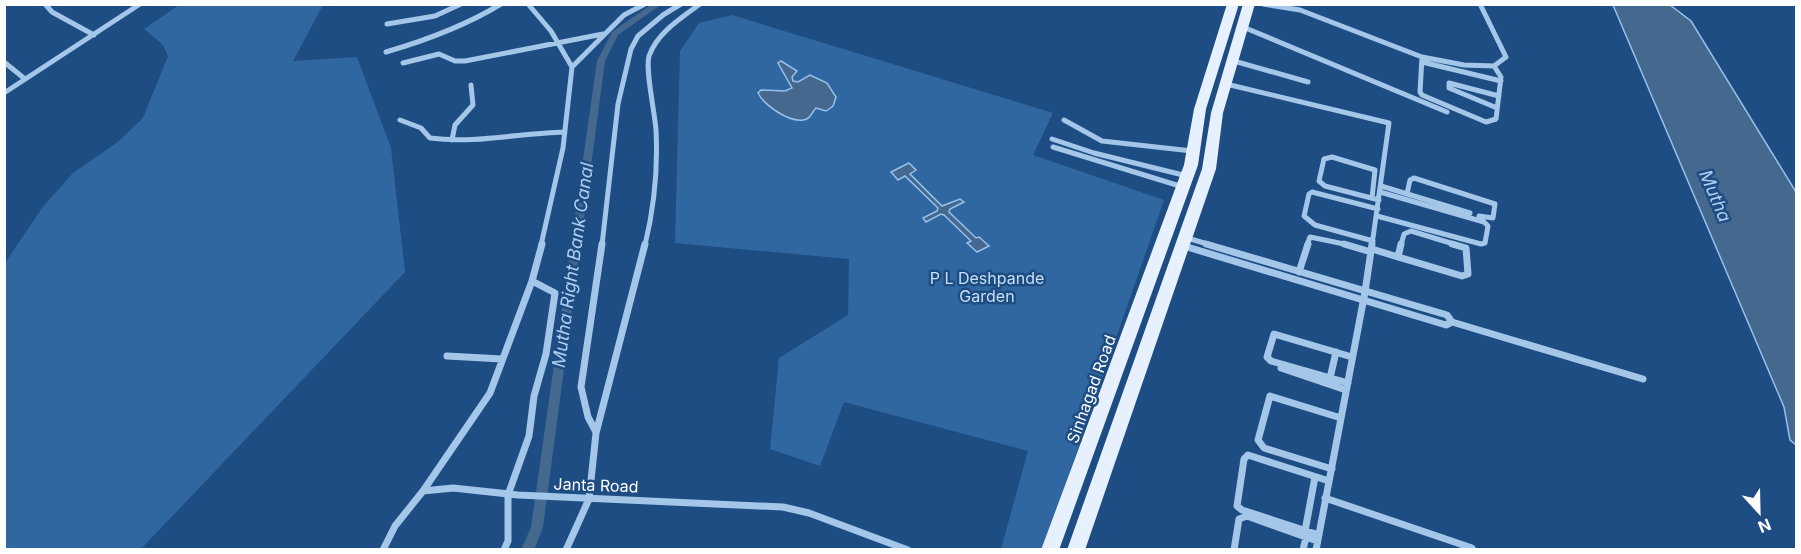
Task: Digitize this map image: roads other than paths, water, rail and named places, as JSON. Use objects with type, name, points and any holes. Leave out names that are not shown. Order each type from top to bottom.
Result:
[{"type":"main road","name":"Sinhagad Road","points":[[1050,549],[1186,181],[1200,110],[1233,4]]},
{"type":"main road","points":[[1076,549],[1209,169],[1216,113],[1234,60],[1249,4]]},
{"type":"main road","points":[[1167,236],[1185,242]]},
{"type":"street","points":[[45,4],[52,12],[94,35]]},
{"type":"street","points":[[4,93],[140,4]]},
{"type":"street","points":[[387,24],[404,19],[445,15],[461,4]]},
{"type":"street","points":[[386,52],[421,42],[472,22],[501,4]]},
{"type":"street","points":[[383,549],[395,526],[423,491],[489,393],[532,281],[551,208],[565,132],[572,67],[540,16],[528,4]]},
{"type":"street","points":[[631,4],[636,10]]},
{"type":"street","points":[[572,67],[624,15],[645,4]]},
{"type":"street","points":[[596,433],[588,417],[581,387],[608,204],[618,104],[632,49],[638,36],[663,15],[681,4]]},
{"type":"street","points":[[566,549],[589,499],[596,433],[649,229],[656,184],[656,130],[648,59],[655,43],[676,22],[700,4]]},
{"type":"street","points":[[1263,4],[1300,7],[1422,59],[1501,81]]},
{"type":"street","points":[[1422,59],[1464,65],[1494,66],[1506,57],[1480,4]]},
{"type":"street","points":[[1243,27],[1447,112]]},
{"type":"street","points":[[403,63],[439,54],[455,61],[465,61],[603,34]]},
{"type":"street","points":[[1422,59],[1420,92],[1422,95],[1486,122],[1496,119],[1501,81],[1500,73],[1494,66]]},
{"type":"street","points":[[1234,60],[1308,82]]},
{"type":"street","points":[[4,62],[25,79]]},
{"type":"street","points":[[1497,108],[1448,87],[1449,83],[1499,96]]},
{"type":"street","points":[[1226,84],[1389,123],[1381,189],[1376,199]]},
{"type":"street","points":[[452,140],[453,129],[474,105],[471,86]]},
{"type":"street","points":[[400,120],[418,125],[426,130],[430,138],[452,140],[474,141],[522,134],[565,132]]},
{"type":"street","points":[[1064,120],[1102,141],[1193,151]]},
{"type":"street","points":[[1052,139],[1186,181]]},
{"type":"street","points":[[1053,147],[1186,181]]},
{"type":"street","points":[[1316,549],[1365,292],[1377,212],[1375,170],[1332,157],[1324,159],[1319,181],[1321,184],[1376,199]]},
{"type":"street","points":[[1381,189],[1407,194],[1489,219],[1493,218],[1496,207],[1492,202],[1414,178],[1410,180],[1407,194]]},
{"type":"street","points":[[1373,241],[1316,225],[1305,219],[1309,194],[1312,192],[1481,244],[1485,243],[1488,226],[1484,222],[1381,189]]},
{"type":"street","points":[[1299,272],[1310,237],[1329,239],[1398,256],[1462,276],[1468,274],[1466,248],[1411,231],[1404,234],[1398,256]]},
{"type":"street","points":[[1185,242],[1447,315],[1452,322],[1643,379]]},
{"type":"street","points":[[1185,242],[1363,302],[1446,325],[1452,322]]},
{"type":"street","points":[[504,549],[508,541],[508,495],[529,436],[534,396],[546,354],[555,293],[532,281]]},
{"type":"street","points":[[1347,386],[1330,378],[1271,361],[1267,357],[1272,335],[1275,334],[1352,357]]},
{"type":"street","points":[[1330,378],[1336,352]]},
{"type":"street","points":[[447,356],[502,359]]},
{"type":"street","points":[[1276,366],[1347,386]]},
{"type":"street","points":[[1271,391],[1341,416]]},
{"type":"street","points":[[1332,470],[1264,448],[1258,440],[1270,396],[1341,416]]},
{"type":"street","points":[[1305,534],[1237,506],[1244,459],[1248,455],[1329,481]]},
{"type":"street","points":[[1303,549],[1315,477]]},
{"type":"street","name":"Janta Road","points":[[423,491],[453,488],[508,495],[783,507],[808,513],[908,549]]},
{"type":"street","points":[[1325,498],[1472,548]]},
{"type":"street","points":[[1234,549],[1239,519],[1242,516],[1318,538]]},
{"type":"water","name":"Mutha","points":[[1613,5],[1670,5],[1691,21],[1796,192],[1796,445],[1790,440],[1784,407]]},
{"type":"water","points":[[781,61],[797,71],[792,77],[793,81],[798,82],[810,75],[827,83],[836,97],[833,106],[826,111],[816,108],[809,117],[803,120],[784,116],[771,107],[758,93],[761,90],[785,91],[792,88],[778,63]]},
{"type":"water","points":[[909,163],[916,170],[910,174],[942,206],[960,199],[964,202],[950,209],[949,212],[976,238],[979,237],[989,246],[977,252],[967,243],[971,241],[944,215],[941,214],[926,222],[923,218],[937,211],[938,208],[905,176],[898,180],[891,172]]},
{"type":"waterway","name":"Mutha Right Bank Canal","points":[[527,550],[537,527],[601,61],[615,34],[658,4]]},
{"type":"park label","name":"P L Deshpande Garden","points":[[987,287]]}]
